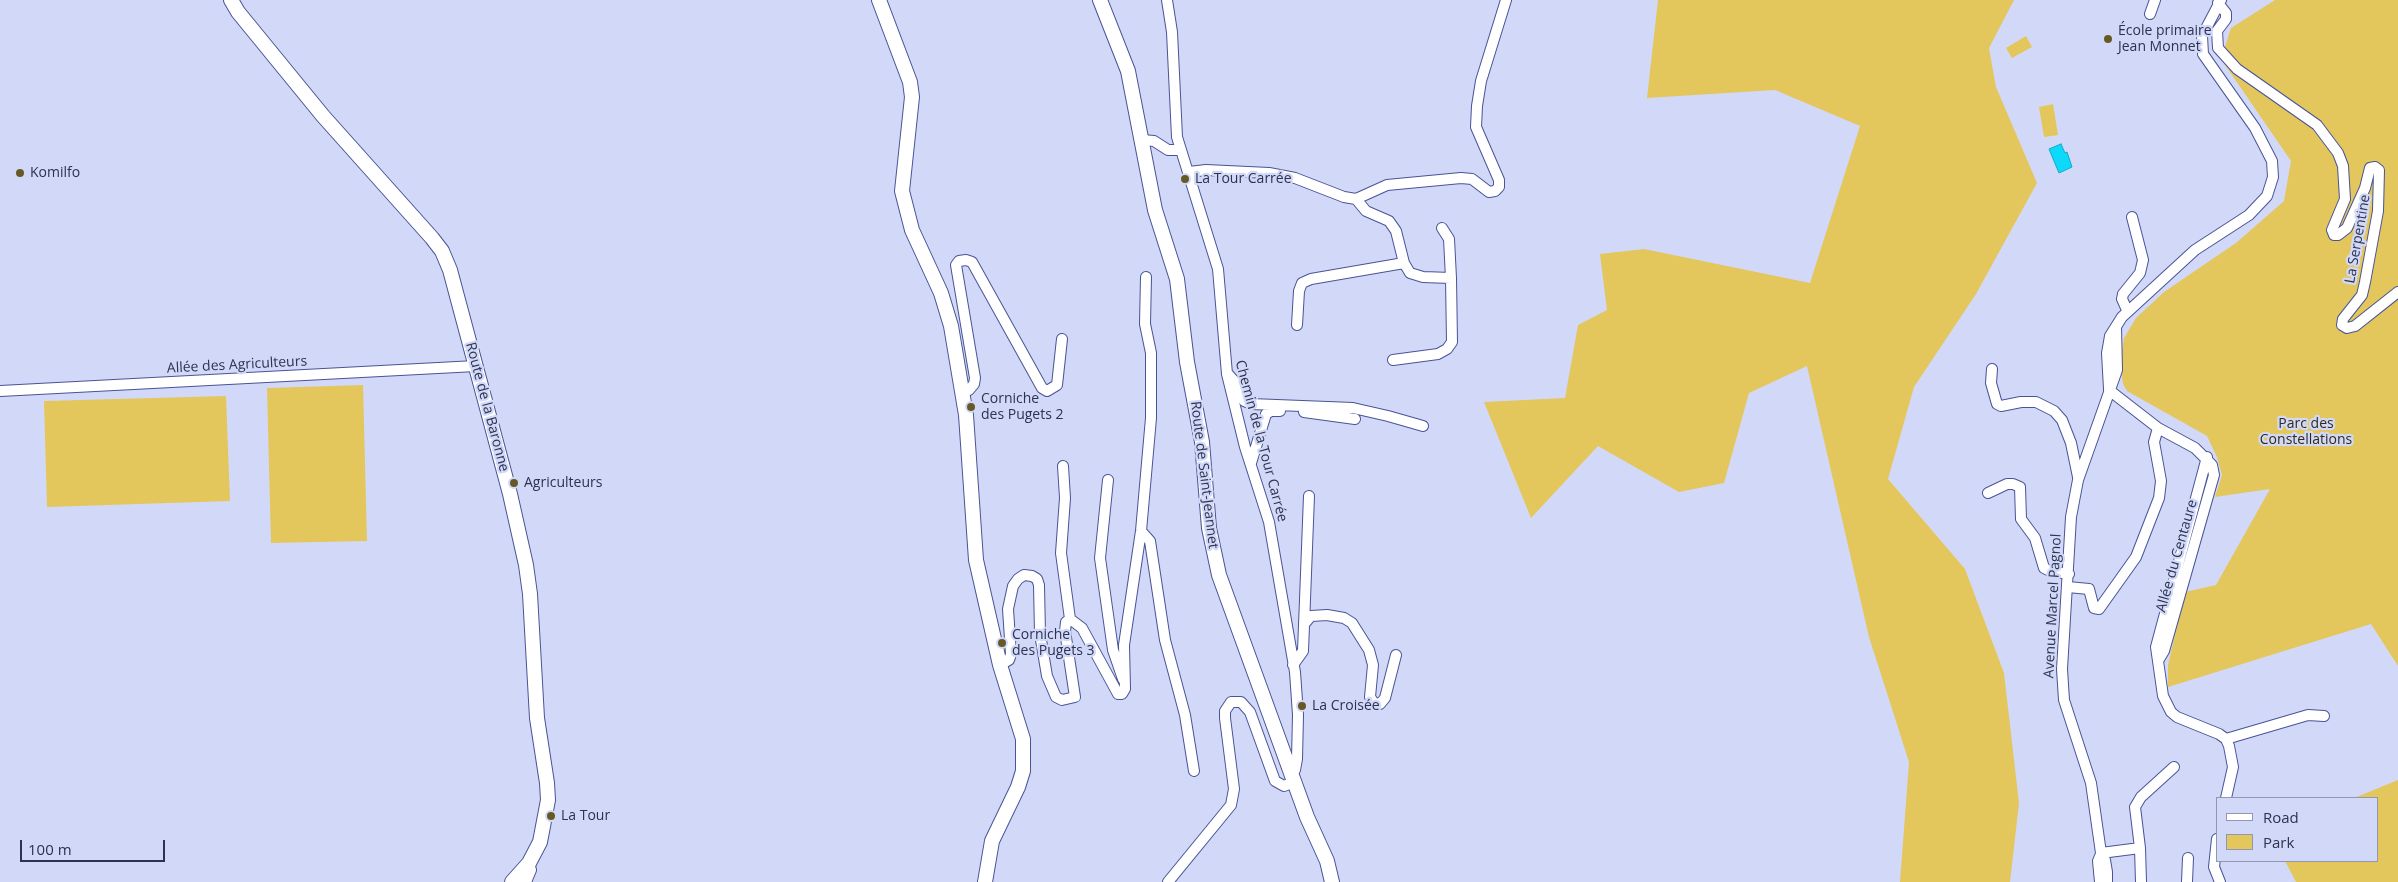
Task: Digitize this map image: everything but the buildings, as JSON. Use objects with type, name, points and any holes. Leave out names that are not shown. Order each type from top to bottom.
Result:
[{"type":"main road","name":"Route de la Baronne","points":[[231,0],[238,12],[322,116],[442,251],[450,270],[520,537],[530,594],[537,718],[548,800],[540,842],[529,862],[512,882]]},
{"type":"main road","points":[[880,0],[910,82],[912,96],[902,184],[906,209],[912,230],[948,314],[962,392],[970,462],[973,538],[976,560],[1000,665],[1023,739],[1023,771],[1018,787],[992,841],[985,882]]},
{"type":"main road","name":"Route de Saint-Jeannet","points":[[1100,0],[1128,71],[1155,210],[1179,294],[1187,362],[1202,442],[1206,508],[1213,553],[1226,597],[1292,777],[1311,827],[1327,860],[1332,882]]},
{"type":"street","name":"Chemin de la Tour Carrée","points":[[1167,0],[1172,32],[1175,123],[1181,150],[1218,269],[1222,296],[1227,374],[1274,547],[1294,665],[1297,691],[1297,759],[1292,777]]},
{"type":"street","points":[[1189,172],[1206,170],[1269,174],[1295,178],[1344,197],[1356,199],[1387,185],[1461,178],[1472,179],[1489,192],[1495,191],[1499,187],[1496,173],[1476,127],[1477,106],[1481,81],[1506,0]]},
{"type":"street","points":[[2150,14],[2154,0]]},
{"type":"street","name":"La Serpentine","points":[[2220,1],[2226,14],[2226,19],[2217,31],[2218,48],[2237,70],[2317,125],[2338,153],[2343,166],[2345,199],[2332,230],[2334,235],[2347,228],[2365,188],[2370,168],[2375,167],[2379,170],[2378,211],[2362,295],[2343,319],[2342,325],[2347,328],[2355,326],[2398,292]]},
{"type":"street","name":"Avenue Marcel Pagnol","points":[[2107,882],[2108,872],[2101,854],[2091,783],[2064,700],[2063,634],[2069,574],[2070,533],[2078,480],[2109,390],[2107,353],[2110,336],[2127,310],[2195,250],[2249,215],[2267,196],[2273,177],[2272,161],[2255,128],[2203,54],[2202,36],[2220,1]]},
{"type":"street","points":[[1142,140],[1154,141],[1168,150],[1181,150]]},
{"type":"street","points":[[1356,199],[1366,211],[1388,221],[1396,231],[1404,263],[1410,273],[1423,277],[1451,278]]},
{"type":"street","points":[[2127,310],[2122,299],[2123,294],[2140,273],[2143,260],[2132,218]]},
{"type":"street","points":[[1394,360],[1438,354],[1447,349],[1452,342],[1449,239],[1442,228]]},
{"type":"street","points":[[962,392],[969,390],[975,378],[956,265],[959,261],[966,260],[972,262],[1042,388],[1047,391],[1057,385],[1062,340]]},
{"type":"street","points":[[1296,325],[1298,291],[1302,283],[1310,279],[1404,263]]},
{"type":"street","points":[[1063,466],[1065,492],[1061,553],[1070,619],[1082,628],[1118,694],[1122,694],[1125,682],[1124,645],[1142,531],[1152,391],[1151,353],[1144,324],[1146,276]]},
{"type":"street","name":"Allée des Agriculteurs","points":[[0,391],[476,366]]},
{"type":"street","points":[[1992,369],[1991,382],[1997,404],[2001,406],[2027,401],[2045,405],[2062,420],[2072,444],[2078,480]]},
{"type":"street","points":[[1227,374],[1236,383],[1244,401],[1251,404],[1353,408],[1423,426]]},
{"type":"street","name":"Allée du Centaure","points":[[2109,390],[2158,428],[2195,448],[2206,457],[2156,647],[2163,696],[2171,712],[2177,717],[2220,734],[2226,739]]},
{"type":"street","points":[[1250,463],[1266,414],[1271,411],[1292,410],[1355,419]]},
{"type":"street","points":[[2068,587],[2089,589],[2094,608],[2099,609],[2131,565],[2144,542],[2159,498],[2161,481],[2154,442],[2158,428]]},
{"type":"street","points":[[2072,444],[2083,445],[2091,441]]},
{"type":"street","points":[[1108,480],[1100,558],[1113,650],[1125,682]]},
{"type":"street","points":[[1988,493],[2007,484],[2020,488],[2021,519],[2035,538],[2044,568],[2050,571],[2069,574]]},
{"type":"street","points":[[1294,665],[1302,651],[1305,623],[1309,496]]},
{"type":"street","points":[[1142,531],[1150,541],[1165,640],[1185,715],[1194,772]]},
{"type":"street","points":[[1000,665],[1009,660],[1011,654],[1008,609],[1013,586],[1018,578],[1024,575],[1032,576],[1038,579],[1039,585],[1038,615],[1047,676],[1056,697],[1062,700],[1076,697],[1065,631],[1066,622],[1070,619]]},
{"type":"street","points":[[1305,623],[1311,616],[1327,615],[1344,618],[1352,623],[1369,650],[1373,665],[1370,697],[1374,703],[1380,704],[1385,698],[1396,655]]},
{"type":"street","points":[[1168,882],[1231,804],[1234,789],[1225,711],[1231,702],[1241,702],[1250,712],[1275,781],[1284,786],[1292,777]]},
{"type":"street","points":[[2226,797],[2233,759],[2226,739],[2308,715],[2324,716]]},
{"type":"street","points":[[2141,882],[2140,848],[2135,807],[2142,797],[2174,767]]},
{"type":"street","points":[[2101,854],[2140,848]]},
{"type":"street","points":[[2216,848],[2214,867],[2220,882]]},
{"type":"street","name":"Avenue Marcel Pagnol","points":[[2100,882],[2098,862],[2101,854]]},
{"type":"street","points":[[2187,882],[2188,858]]},
{"type":"street","points":[[526,882],[531,870],[529,862]]},
{"type":"green space","points":[[1658,0],[2014,0],[1989,48],[1996,87],[2037,183],[1976,294],[1914,387],[1888,479],[1965,569],[2004,673],[2019,803],[2010,882],[1900,882],[1909,762],[1869,637],[1807,366],[1749,393],[1724,483],[1679,492],[1598,446],[1531,518],[1484,402],[1565,398],[1578,325],[1607,310],[1600,254],[1644,249],[1810,283],[1860,126],[1775,90],[1647,98]]},
{"type":"green space","name":"Parc des Constellations","points":[[2275,0],[2398,0],[2398,666],[2371,624],[2168,687],[2168,665],[2185,592],[2216,585],[2270,489],[2215,497],[2222,475],[2217,457],[2207,436],[2127,391],[2123,384],[2120,364],[2124,338],[2136,318],[2164,292],[2236,243],[2284,201],[2291,161],[2221,59],[2231,28]]},
{"type":"green space","points":[[2026,36],[2032,47],[2012,58],[2006,48]]},
{"type":"green space","points":[[2053,104],[2058,135],[2044,137],[2039,107]]},
{"type":"green space","points":[[363,385],[367,541],[271,543],[267,388]]},
{"type":"green space","points":[[226,396],[230,501],[47,507],[44,401]]},
{"type":"green space","points":[[2398,780],[2398,882],[2296,882],[2286,862],[2378,862],[2378,797],[2356,797]]},
{"type":"water","points":[[2061,144],[2065,153],[2067,152],[2072,167],[2059,173],[2049,149]]},
{"type":"place","name":"École primaire Jean Monnet","points":[[2108,39]]},
{"type":"place","name":"Komilfo","points":[[20,173]]},
{"type":"place","name":"La Tour Carrée","points":[[1185,179]]},
{"type":"place","name":"Corniche des Pugets 2","points":[[971,407]]},
{"type":"place","name":"Agriculteurs","points":[[514,483]]},
{"type":"place","name":"Corniche des Pugets 3","points":[[1002,643]]},
{"type":"place","name":"La Croisée","points":[[1302,706]]},
{"type":"place","name":"La Tour","points":[[551,816]]}]
